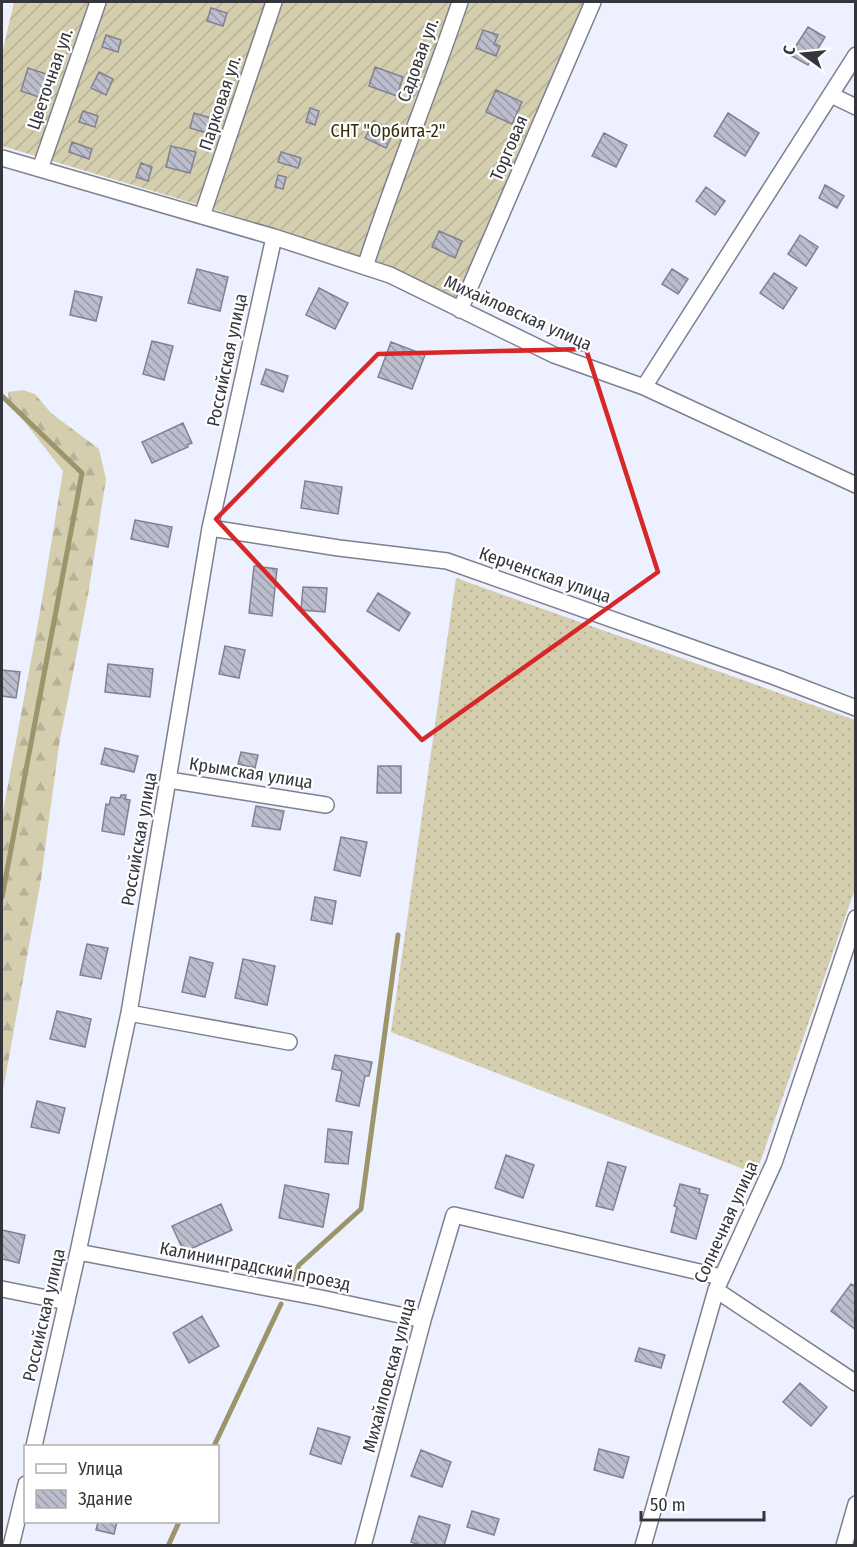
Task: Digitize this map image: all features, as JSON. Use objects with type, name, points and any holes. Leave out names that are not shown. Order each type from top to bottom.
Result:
[{"type":"street","name":"Цветочная ул.","points":[[40,169],[98,2]]},
{"type":"street","name":"Парковая ул.","points":[[202,216],[274,2]]},
{"type":"street","name":"Садовая ул.","points":[[365,267],[388,196],[442,56],[460,2]]},
{"type":"street","name":"Торговая","points":[[460,310],[593,2]]},
{"type":"street","points":[[644,387],[855,55]]},
{"type":"street","points":[[831,95],[855,107]]},
{"type":"street","name":"Михайловская улица","points":[[2,158],[274,237],[390,275],[554,355],[644,387],[855,485]]},
{"type":"street","name":"Российская улица","points":[[34,1445],[129,1013],[210,528],[274,237]]},
{"type":"street","name":"Керченская улица","points":[[210,528],[339,548],[447,561],[764,673],[855,708]]},
{"type":"street","name":"Крымская улица","points":[[169,780],[326,805]]},
{"type":"street","name":"Солнечная улица","points":[[643,1545],[719,1284],[774,1163],[855,918]]},
{"type":"street","points":[[129,1013],[289,1042]]},
{"type":"street","name":"Михайловская улица","points":[[363,1545],[423,1320],[454,1215],[719,1284]]},
{"type":"street","name":"Калининградский проезд","points":[[78,1252],[321,1298],[423,1320]]},
{"type":"street","points":[[719,1284],[855,1383]]},
{"type":"street","points":[[2,1289],[67,1302]]},
{"type":"street","points":[[11,1545],[24,1492]]},
{"type":"street","points":[[844,1545],[855,1504]]},
{"type":"highlighted area","points":[[586,349],[658,572],[422,740],[216,519],[378,354]]},
{"type":"green space","name":"СНТ \"Орбита-2\"","points":[[14,2],[586,2],[458,301],[389,267],[216,210],[2,146],[2,54]]},
{"type":"green space","points":[[23,390],[35,394],[51,413],[99,449],[106,479],[88,595],[59,745],[41,879],[2,1096],[2,817],[40,612],[63,471],[9,402],[8,392]]},
{"type":"green space","points":[[456,578],[855,720],[855,889],[756,1174],[391,1032]]},
{"type":"building","points":[[211,8],[227,13],[223,26],[207,21]]},
{"type":"building","points":[[808,27],[825,37],[808,65],[790,55]]},
{"type":"building","points":[[483,30],[498,35],[494,44],[500,46],[496,56],[476,48]]},
{"type":"building","points":[[106,35],[121,40],[118,52],[102,47]]},
{"type":"building","points":[[375,67],[403,77],[397,96],[369,86]]},
{"type":"building","points":[[28,68],[52,76],[45,99],[21,91]]},
{"type":"building","points":[[99,72],[113,79],[106,95],[91,88]]},
{"type":"building","points":[[496,90],[522,102],[512,124],[486,112]]},
{"type":"building","points":[[310,108],[319,111],[315,125],[306,122]]},
{"type":"building","points":[[83,111],[98,116],[95,127],[79,122]]},
{"type":"building","points":[[194,113],[214,119],[210,134],[190,128]]},
{"type":"building","points":[[728,113],[759,133],[745,156],[714,136]]},
{"type":"building","points":[[374,121],[394,131],[386,148],[365,138]]},
{"type":"building","points":[[604,133],[627,145],[616,167],[592,156]]},
{"type":"building","points":[[72,142],[92,149],[89,159],[69,152]]},
{"type":"building","points":[[171,146],[196,152],[190,173],[166,167]]},
{"type":"building","points":[[281,152],[301,158],[298,168],[278,162]]},
{"type":"building","points":[[141,163],[152,167],[148,181],[136,177]]},
{"type":"building","points":[[278,175],[286,177],[283,189],[275,187]]},
{"type":"building","points":[[825,185],[844,196],[837,208],[819,198]]},
{"type":"building","points":[[706,187],[725,201],[715,215],[696,201]]},
{"type":"building","points":[[439,231],[462,241],[455,258],[432,247]]},
{"type":"building","points":[[800,235],[818,247],[806,266],[788,254]]},
{"type":"building","points":[[197,269],[228,277],[220,311],[188,303]]},
{"type":"building","points":[[672,269],[688,279],[678,294],[662,284]]},
{"type":"building","points":[[774,273],[797,288],[783,309],[760,293]]},
{"type":"building","points":[[319,288],[348,303],[335,329],[306,315]]},
{"type":"building","points":[[75,291],[102,297],[96,321],[70,315]]},
{"type":"building","points":[[152,341],[173,346],[164,380],[143,374]]},
{"type":"building","points":[[391,342],[425,355],[412,389],[378,377]]},
{"type":"building","points":[[266,369],[288,376],[283,392],[261,384]]},
{"type":"building","points":[[183,423],[192,443],[152,463],[142,442]]},
{"type":"building","points":[[305,481],[342,487],[338,514],[301,508]]},
{"type":"building","points":[[135,520],[172,527],[168,547],[131,539]]},
{"type":"building","points":[[254,566],[277,569],[272,616],[249,613]]},
{"type":"building","points":[[303,587],[327,588],[325,612],[301,610]]},
{"type":"building","points":[[378,593],[410,613],[399,631],[367,611]]},
{"type":"building","points":[[225,646],[245,650],[239,678],[219,674]]},
{"type":"building","points":[[108,664],[153,669],[150,697],[105,692]]},
{"type":"building","points":[[2,670],[20,672],[16,698],[2,696]]},
{"type":"building","points":[[105,748],[138,756],[134,772],[101,764]]},
{"type":"building","points":[[241,752],[258,755],[255,768],[238,764]]},
{"type":"building","points":[[378,766],[401,766],[401,793],[377,793]]},
{"type":"building","points":[[121,795],[126,795],[125,799],[130,800],[124,835],[102,831],[106,804],[109,805],[111,797],[120,798]]},
{"type":"building","points":[[256,806],[284,811],[280,830],[252,826]]},
{"type":"building","points":[[341,837],[367,842],[360,876],[334,870]]},
{"type":"building","points":[[315,897],[336,901],[332,924],[311,920]]},
{"type":"building","points":[[87,944],[108,948],[101,979],[80,975]]},
{"type":"building","points":[[190,957],[213,963],[205,997],[182,992]]},
{"type":"building","points":[[243,959],[275,966],[267,1005],[235,998]]},
{"type":"building","points":[[57,1011],[91,1019],[85,1047],[50,1039]]},
{"type":"building","points":[[335,1055],[372,1062],[369,1076],[365,1076],[359,1106],[336,1101],[342,1071],[332,1069]]},
{"type":"building","points":[[37,1101],[65,1108],[59,1133],[31,1127]]},
{"type":"building","points":[[328,1129],[352,1132],[348,1164],[325,1162]]},
{"type":"building","points":[[506,1155],[534,1165],[523,1198],[495,1188]]},
{"type":"building","points":[[608,1162],[626,1167],[613,1210],[596,1206]]},
{"type":"building","points":[[680,1184],[700,1189],[699,1193],[708,1195],[696,1239],[671,1232],[677,1207],[674,1206]]},
{"type":"building","points":[[285,1185],[329,1194],[323,1227],[279,1218]]},
{"type":"building","points":[[221,1204],[232,1230],[184,1252],[172,1226]]},
{"type":"building","points":[[2,1230],[25,1235],[19,1263],[2,1259]]},
{"type":"building","points":[[851,1284],[856,1287],[856,1330],[831,1311]]},
{"type":"building","points":[[202,1316],[219,1346],[189,1363],[173,1333]]},
{"type":"building","points":[[639,1348],[665,1355],[661,1368],[635,1361]]},
{"type":"building","points":[[800,1383],[827,1407],[811,1426],[783,1402]]},
{"type":"building","points":[[318,1428],[350,1437],[341,1464],[310,1454]]},
{"type":"building","points":[[599,1449],[629,1457],[623,1478],[594,1470]]},
{"type":"building","points":[[421,1450],[451,1462],[442,1487],[411,1476]]},
{"type":"building","points":[[472,1511],[499,1519],[494,1535],[467,1527]]},
{"type":"building","points":[[419,1516],[450,1525],[444,1546],[422,1546],[411,1542]]},
{"type":"building","points":[[98,1523],[117,1523],[114,1534],[96,1530]]},
{"type":"waterway","points":[[2,396],[82,473],[2,897]]},
{"type":"waterway","points":[[293,1279],[299,1265],[361,1209],[398,935]]},
{"type":"waterway","points":[[214,1445],[281,1304]]},
{"type":"waterway","points":[[168,1546],[179,1523]]}]
